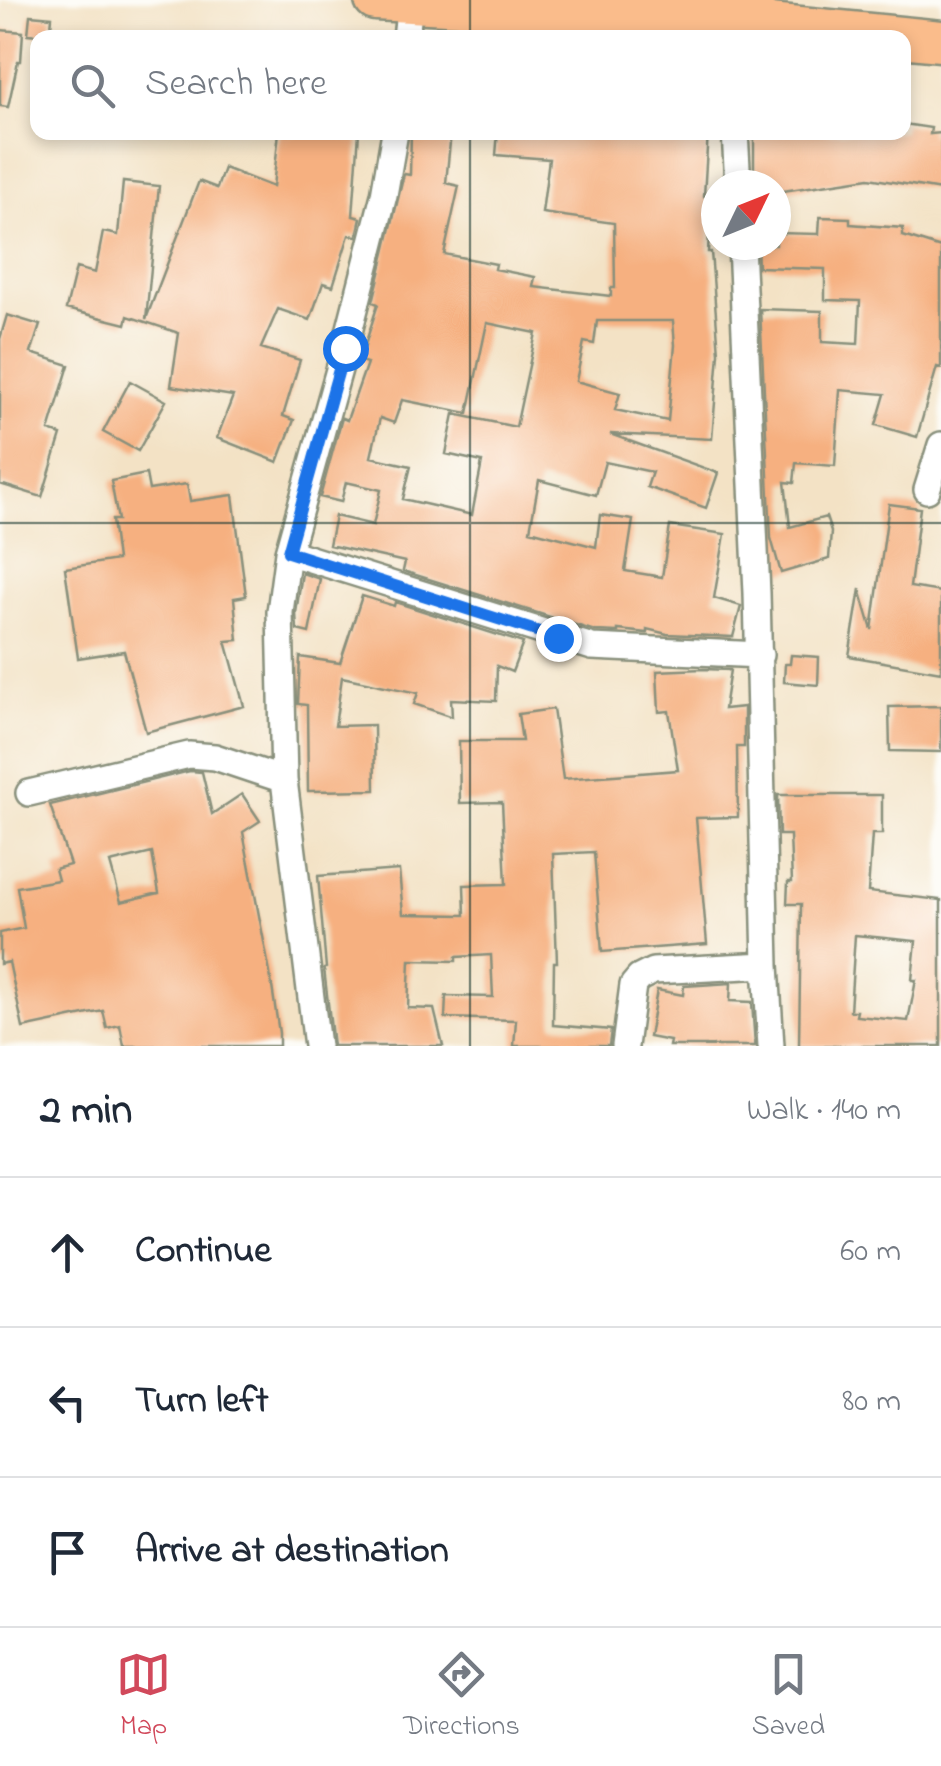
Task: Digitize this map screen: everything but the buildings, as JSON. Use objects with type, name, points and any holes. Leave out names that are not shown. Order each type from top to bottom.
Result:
[{"type":"highway","points":[[397,13],[730,29]]},
{"type":"highway","points":[[911,39],[941,41]]},
{"type":"street","points":[[317,1046],[284,780],[280,612],[288,552],[374,234],[393,140]]},
{"type":"street","points":[[736,140],[737,170]]},
{"type":"street","points":[[742,260],[760,655],[771,1046]]},
{"type":"street","points":[[927,490],[941,444]]},
{"type":"street","points":[[288,552],[592,648],[760,655]]},
{"type":"street","points":[[28,793],[189,755],[215,758],[284,780]]},
{"type":"street","points":[[625,1046],[633,985],[638,978],[653,971],[766,965]]},
{"type":"route","points":[[345,348],[288,552],[558,638]]}]
